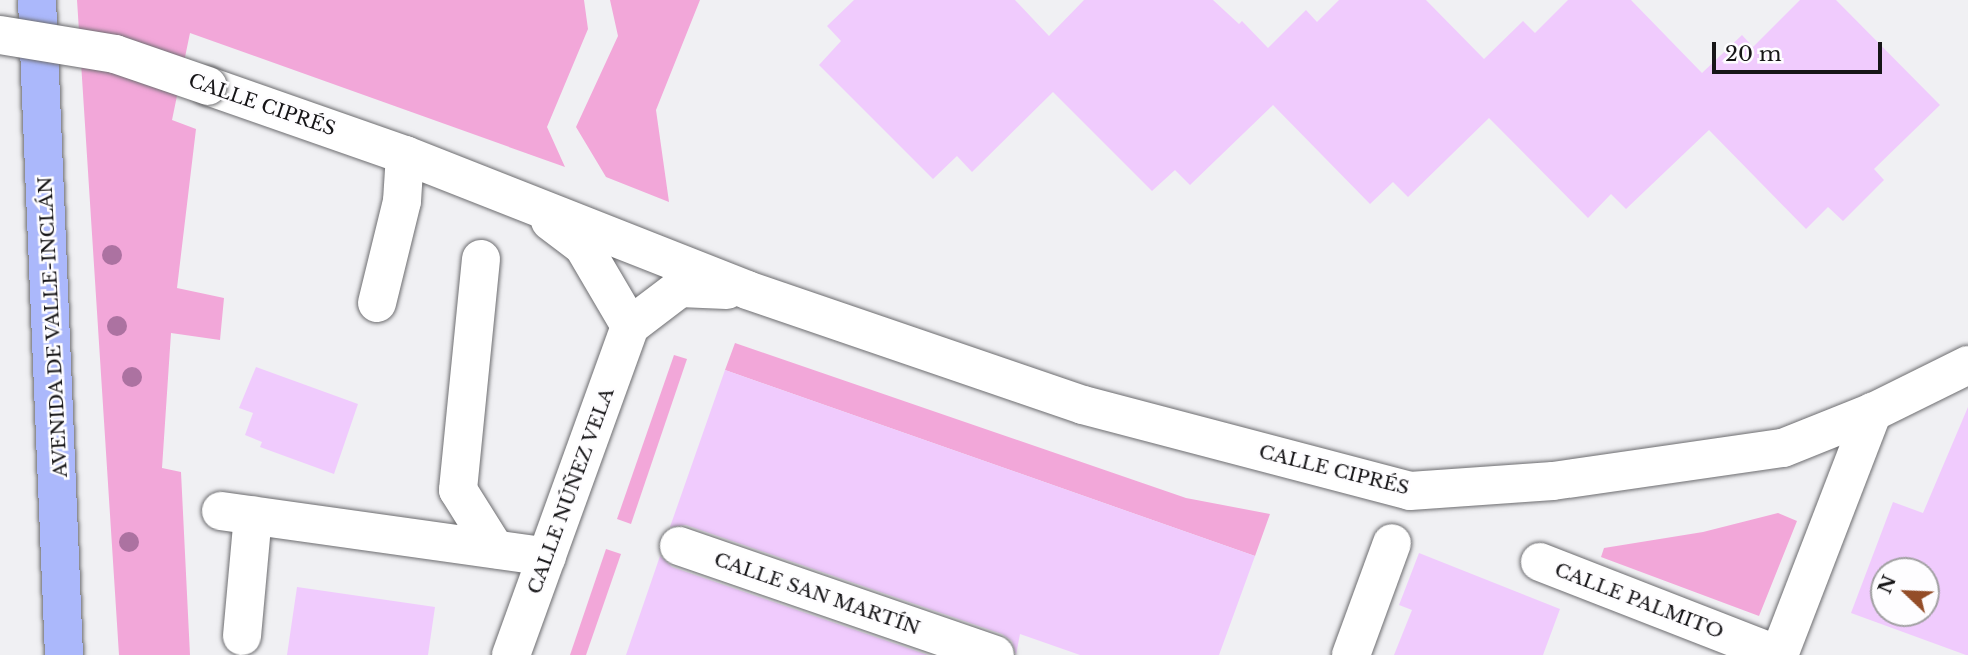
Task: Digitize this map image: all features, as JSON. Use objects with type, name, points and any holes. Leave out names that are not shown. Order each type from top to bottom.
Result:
[{"type":"main road","name":"AVENIDA DE VALLE-INCLÁN","points":[[37,0],[64,655]]},
{"type":"street","name":"CALLE CIPRÉS","points":[[0,35],[115,54],[405,155],[747,290],[1083,405],[1410,491],[1553,481],[1783,448],[1873,412],[1968,365]]},
{"type":"street","points":[[377,303],[402,201],[405,155]]},
{"type":"street","name":"CALLE CIPRÉS","points":[[518,198],[583,246],[630,326],[680,288],[747,290]]},
{"type":"street","points":[[481,259],[458,490],[495,549]]},
{"type":"street","name":"CALLE NÚÑEZ VELA","points":[[511,655],[630,326]]},
{"type":"street","points":[[1778,655],[1873,412]]},
{"type":"street","points":[[242,636],[237,514],[547,557]]},
{"type":"street","points":[[1351,655],[1392,543]]},
{"type":"street","name":"CALLE SAN MARTÍN","points":[[679,546],[995,655]]},
{"type":"street","name":"CALLE PALMITO","points":[[1540,562],[1778,655]]},
{"type":"shaded area","points":[[77,0],[584,0],[588,29],[547,127],[565,167],[190,33],[172,120],[196,129],[177,288],[224,298],[220,340],[171,333],[162,468],[181,472],[190,655],[119,655]]},
{"type":"shaded area","points":[[610,0],[700,0],[656,110],[669,202],[606,177],[576,127],[618,36]]},
{"type":"shaded area","points":[[735,343],[1186,498],[1270,514],[1255,556],[725,370]]},
{"type":"shaded area","points":[[674,355],[687,359],[631,524],[617,519]]},
{"type":"shaded area","points":[[1778,513],[1797,521],[1759,616],[1601,557],[1604,548],[1703,532]]},
{"type":"shaded area","points":[[606,549],[621,554],[586,655],[570,655]]},
{"type":"building","points":[[854,0],[1015,0],[1049,36],[1084,0],[1213,0],[1239,24],[1242,21],[1268,48],[1306,10],[1317,22],[1339,0],[1426,0],[1484,59],[1523,21],[1535,33],[1568,0],[1631,0],[1702,73],[1742,35],[1753,47],[1800,0],[1836,0],[1940,105],[1874,169],[1884,180],[1843,221],[1828,207],[1806,229],[1709,130],[1626,209],[1611,194],[1588,218],[1489,118],[1408,197],[1393,182],[1370,204],[1273,105],[1190,185],[1175,170],[1152,191],[1053,92],[972,172],[957,156],[933,179],[819,65],[841,41],[827,26]]},
{"type":"building","points":[[256,367],[358,404],[334,474],[260,447],[262,442],[245,435],[253,413],[239,408]]},
{"type":"building","points":[[725,370],[1255,556],[1219,655],[1080,655],[1020,634],[1016,655],[1012,641],[1002,634],[686,525],[670,527]]},
{"type":"building","points":[[1968,407],[1968,655],[1889,627],[1940,627],[1940,557],[1872,557],[1893,502],[1923,513]]},
{"type":"building","points":[[1419,553],[1560,609],[1543,655],[1394,655],[1412,610],[1399,605]]},
{"type":"building","points":[[660,556],[672,567],[928,655],[626,655]]},
{"type":"building","points":[[1870,563],[1870,620],[1851,613]]},
{"type":"building","points":[[297,587],[435,607],[428,655],[287,655]]}]
